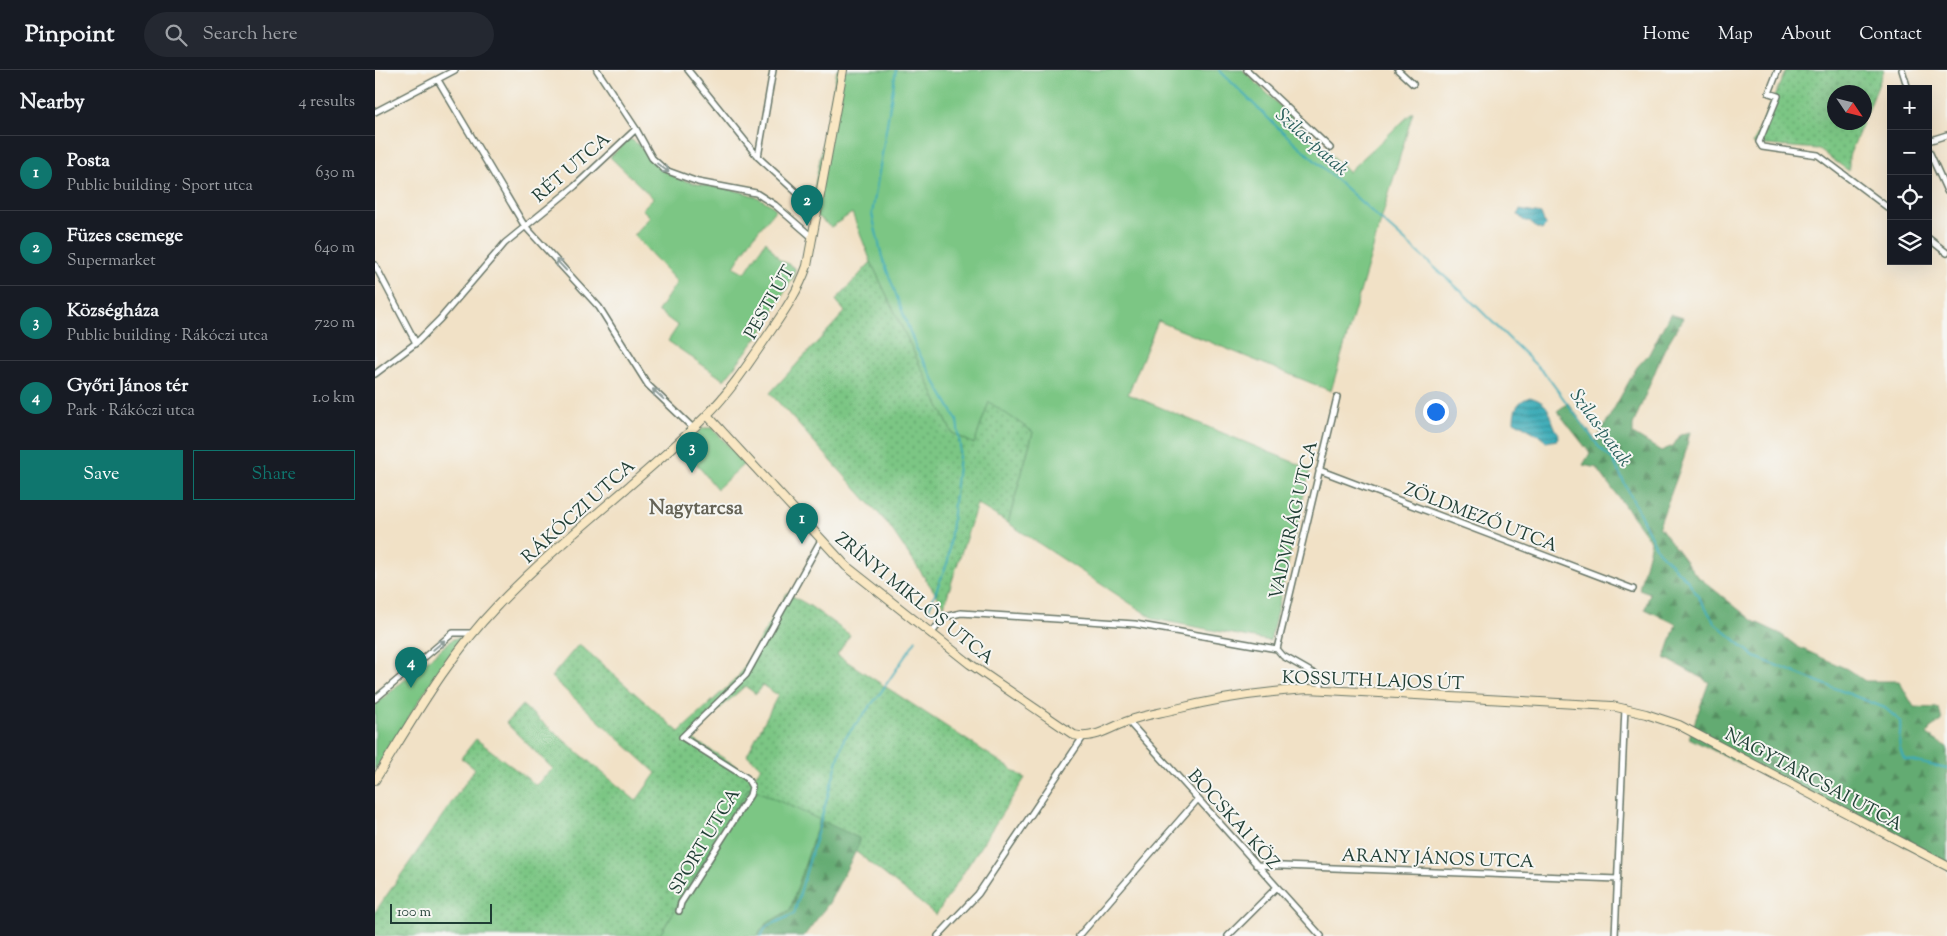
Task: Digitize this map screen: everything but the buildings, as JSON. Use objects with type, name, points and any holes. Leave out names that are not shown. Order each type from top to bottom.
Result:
[{"type":"main road","name":"PESTI ÚT","points":[[707,415],[756,353],[800,284],[813,238],[843,70]]},
{"type":"main road","name":"RÁKÓCZI UTCA","points":[[375,780],[444,672],[473,634],[535,568],[707,415]]},
{"type":"main road","name":"ZRÍNYI MIKLÓS UTCA","points":[[707,415],[846,566],[970,664],[1063,728],[1074,735],[1083,737]]},
{"type":"main road","name":"KOSSUTH LAJOS ÚT","points":[[1083,737],[1097,735],[1128,721],[1183,707],[1264,692],[1321,690],[1625,708],[1666,720]]},
{"type":"main road","name":"NAGYTARCSAI UTCA","points":[[1666,720],[1947,866]]},
{"type":"street","points":[[375,112],[455,70]]},
{"type":"street","points":[[597,70],[636,129],[652,158],[665,170],[679,177],[698,182],[756,193],[775,205],[813,238]]},
{"type":"street","points":[[689,70],[758,157],[818,212]]},
{"type":"street","points":[[758,157],[773,70]]},
{"type":"street","points":[[1247,70],[1330,148]]},
{"type":"street","points":[[1398,70],[1413,84]]},
{"type":"street","points":[[1778,70],[1769,93],[1778,96],[1759,142],[1762,147],[1818,154],[1887,207]]},
{"type":"street","points":[[1902,70],[1907,85]]},
{"type":"street","points":[[438,80],[524,225],[599,307],[648,385],[693,428]]},
{"type":"street","name":"RÉT UTCA","points":[[375,374],[416,343],[440,319],[505,243],[524,225],[575,186],[636,129]]},
{"type":"street","points":[[1932,140],[1947,135]]},
{"type":"street","points":[[1932,158],[1947,191]]},
{"type":"street","points":[[1932,241],[1947,253]]},
{"type":"street","points":[[375,265],[416,343]]},
{"type":"street","name":"VADVIRÁG UTCA","points":[[1277,649],[1337,397]]},
{"type":"street","name":"ZÖLDMEZŐ UTCA","points":[[1319,470],[1633,589]]},
{"type":"street","name":"SPORT UTCA","points":[[679,911],[681,903],[750,796],[752,787],[747,778],[681,737],[746,675],[821,540]]},
{"type":"street","points":[[929,632],[944,617],[961,613],[1135,624],[1277,649],[1283,656],[1318,676],[1321,682],[1321,690]]},
{"type":"street","points":[[375,699],[453,633],[473,634]]},
{"type":"street","points":[[1615,936],[1625,708]]},
{"type":"street","name":"BOCSKAI KÖZ","points":[[1128,721],[1321,936]]},
{"type":"street","points":[[938,936],[978,894],[1083,737]]},
{"type":"street","points":[[1079,936],[1197,800]]},
{"type":"street","name":"ARANY JÁNOS UTCA","points":[[1256,865],[1618,879]]},
{"type":"street","points":[[1228,936],[1277,887]]},
{"type":"green space","points":[[837,70],[1243,70],[1348,172],[1413,112],[1331,391],[1158,321],[1128,394],[1310,469],[1270,641],[1154,619],[1008,523],[1033,432],[989,403],[974,444],[952,433],[871,262],[852,213],[831,227],[810,211]]},
{"type":"green space","points":[[1786,70],[1884,70],[1872,101],[1872,85],[1827,85],[1827,130],[1860,130],[1849,156],[1849,171],[1818,149],[1753,144]]},
{"type":"green space","points":[[629,139],[639,145],[673,176],[686,181],[752,195],[776,209],[750,241],[734,267],[745,273],[766,241],[779,259],[795,268],[794,276],[760,334],[724,380],[668,341],[678,326],[658,311],[677,282],[634,235],[650,217],[642,209],[653,198],[610,157]]},
{"type":"green space","points":[[871,262],[952,433],[974,444],[989,402],[1033,432],[1008,523],[977,504],[944,606],[888,524],[770,393],[845,312],[836,300]]},
{"type":"green space","points":[[1670,314],[1683,318],[1664,350],[1633,425],[1633,434],[1661,451],[1673,446],[1681,434],[1690,432],[1684,458],[1659,526],[1696,575],[1753,621],[1779,633],[1798,647],[1847,669],[1865,681],[1899,681],[1914,707],[1939,708],[1942,721],[1930,728],[1927,735],[1947,747],[1947,867],[1770,776],[1734,761],[1689,738],[1709,682],[1665,658],[1676,624],[1645,609],[1650,593],[1639,589],[1651,542],[1597,468],[1583,465],[1590,453],[1557,411],[1568,403],[1596,441],[1637,367],[1649,354]]},
{"type":"green space","points":[[703,428],[712,428],[745,463],[717,489],[682,446]]},
{"type":"green space","points":[[787,593],[810,606],[850,635],[837,655],[1025,778],[936,915],[855,851],[859,845],[859,838],[749,787],[659,936],[375,936],[375,912],[475,769],[461,758],[476,739],[536,785],[553,769],[506,723],[522,705],[636,801],[656,773],[551,677],[579,644],[679,732],[738,677]],"holes":[[[762,685],[778,695],[747,755],[761,767],[754,777],[691,738],[698,728],[745,686],[756,694]]]},
{"type":"green space","points":[[459,638],[462,640],[438,671],[375,770],[375,705],[453,639]]},
{"type":"green space","points":[[749,787],[820,819],[790,910],[766,924],[757,936],[659,936]]},
{"type":"green space","points":[[820,819],[859,838],[859,845],[829,903],[804,936],[757,936],[766,924],[790,910]]},
{"type":"water","points":[[1520,210],[1541,214],[1547,225],[1542,230],[1534,226],[1530,221],[1524,221],[1518,215]]},
{"type":"water","points":[[1530,397],[1538,400],[1547,408],[1559,434],[1557,440],[1546,442],[1542,437],[1514,421],[1517,406]]},
{"type":"waterway","points":[[896,70],[872,214],[882,257],[916,348],[957,420],[960,446],[948,561],[928,611]]},
{"type":"waterway","name":"Szilas-patak","points":[[1219,70],[1274,124],[1462,292],[1547,376],[1599,447],[1613,460],[1658,551],[1689,582],[1715,623],[1755,657],[1885,708],[1900,721],[1899,743],[1904,759],[1947,769]]},
{"type":"waterway","points":[[761,936],[766,927],[794,914],[844,739],[879,695],[916,640]]},
{"type":"place","name":"Füzes csemege","points":[[807,226]]},
{"type":"place","name":"Községháza","points":[[692,473]]},
{"type":"place","name":"Posta","points":[[802,544]]},
{"type":"place","name":"Győri János tér","points":[[411,688]]},
{"type":"district","name":"Nagytarcsa","points":[[696,507]]}]
